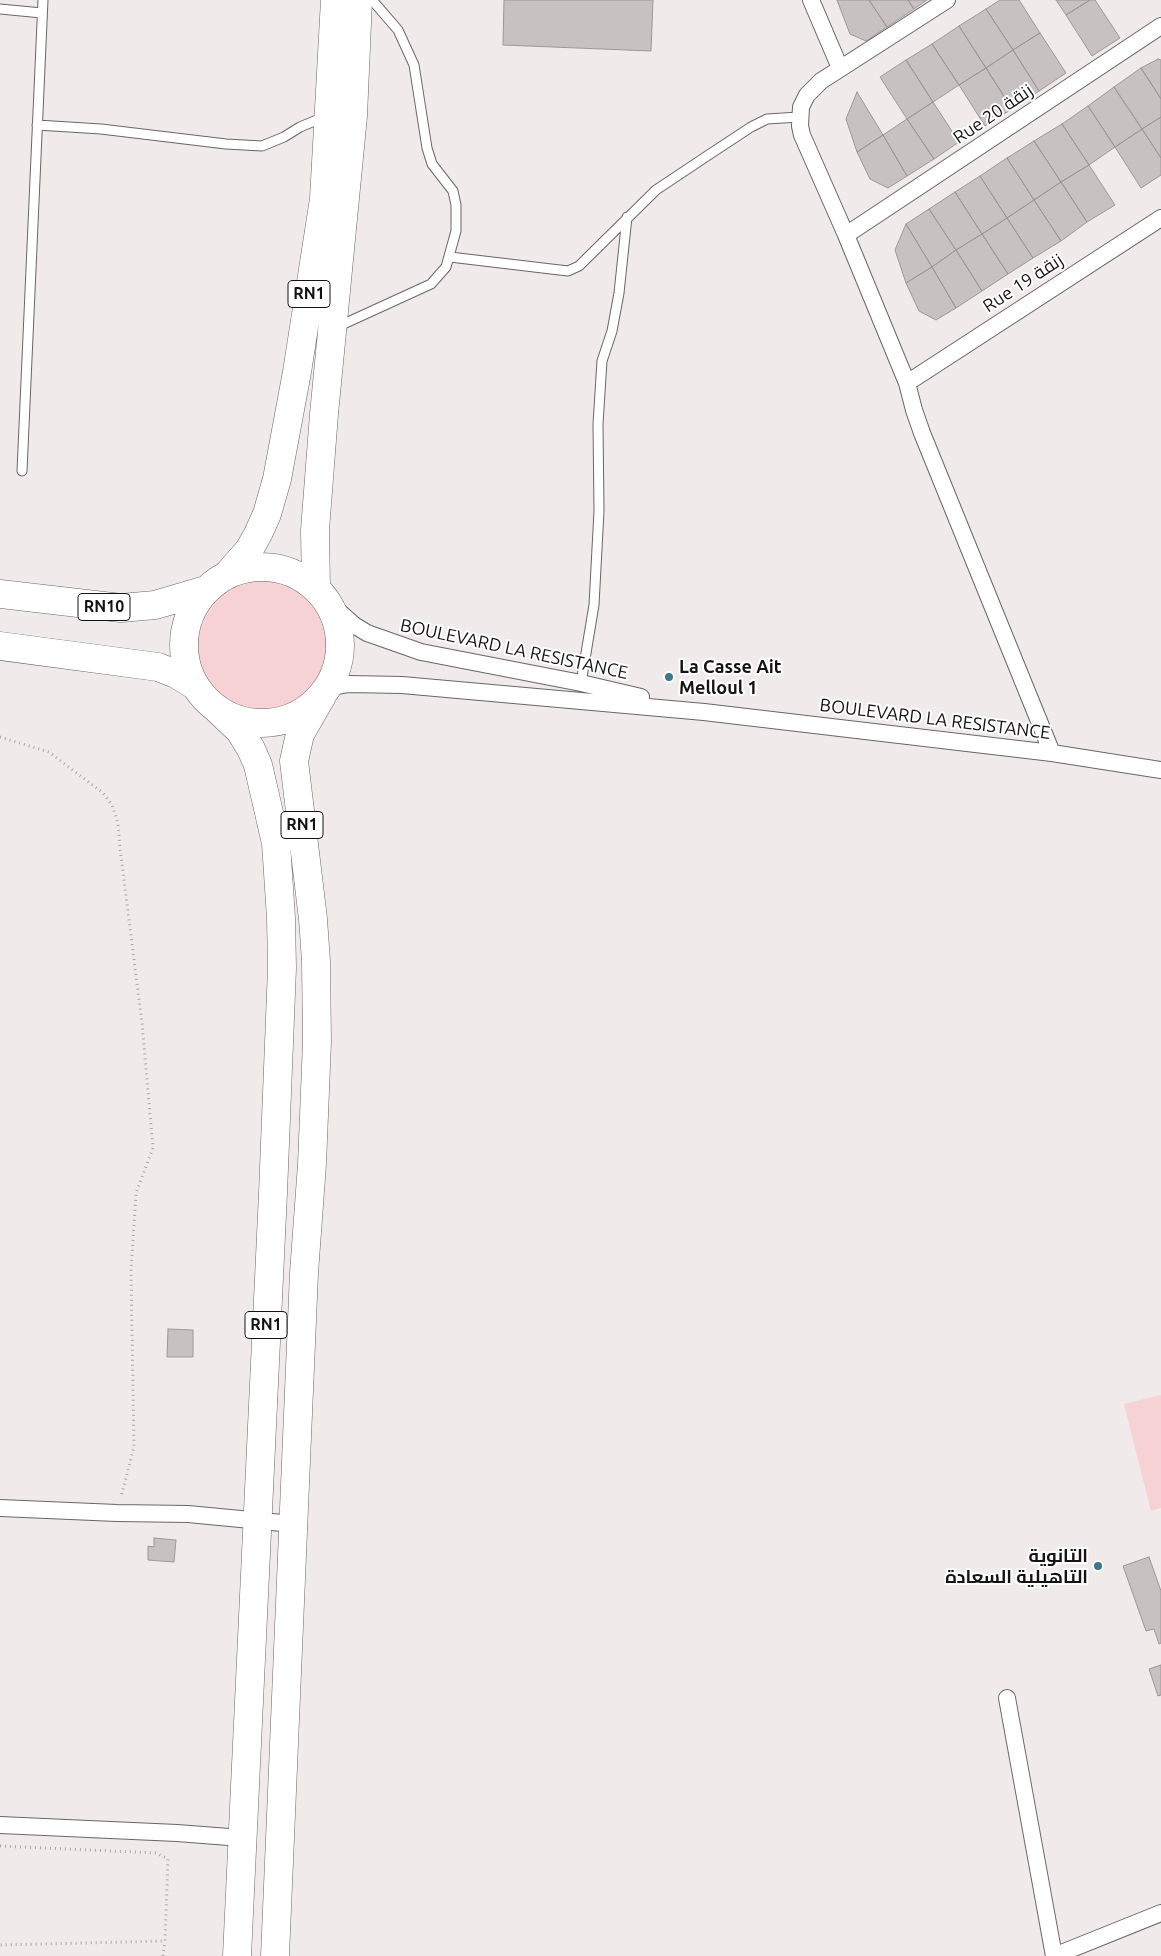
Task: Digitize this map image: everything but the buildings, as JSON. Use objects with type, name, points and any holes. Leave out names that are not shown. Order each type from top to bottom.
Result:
[{"type":"highway","name":"RN1","points":[[237,1956],[281,997],[280,887],[276,843],[258,765],[240,731],[208,702],[194,685],[185,662],[183,640],[188,618],[196,603],[206,590],[228,574],[249,550],[267,514],[277,479],[297,372],[324,199],[335,0]]},
{"type":"highway","name":"RN1","points":[[322,594],[315,530],[353,116],[358,0]]},
{"type":"highway","name":"RN1","points":[[228,574],[248,568],[269,567],[299,576],[322,594],[336,619],[341,639],[337,670],[300,734],[294,761],[313,919],[316,960],[317,1042],[312,1164],[304,1273],[275,1956]]},
{"type":"highway","name":"RN10","points":[[0,594],[121,608],[155,605],[206,590]]},
{"type":"highway","points":[[0,646],[158,667],[176,674],[194,685]]},
{"type":"highway","name":"RN1","points":[[217,710],[238,720],[249,722],[272,723],[284,721],[300,714],[325,692]]},
{"type":"street","points":[[811,0],[840,68]]},
{"type":"street","points":[[947,0],[821,81],[807,95],[800,108],[799,117],[802,135],[908,382],[914,410],[922,433],[1052,753]]},
{"type":"street","name":"Rue 20 زنقة","points":[[846,235],[1161,26]]},
{"type":"street","name":"Rue 19 زنقة","points":[[908,382],[1161,218]]},
{"type":"street","name":"BOULEVARD LA RESISTANCE","points":[[322,594],[354,625],[391,643],[421,652],[581,683],[704,712]]},
{"type":"street","name":"BOULEVARD LA RESISTANCE","points":[[325,692],[348,684],[402,685],[704,712],[1052,753],[1161,770]]},
{"type":"street","points":[[0,1508],[188,1514],[293,1524]]},
{"type":"street","points":[[1007,1698],[1054,1956],[1161,1913]]},
{"type":"street","points":[[0,1825],[177,1833],[242,1838]]},
{"type":"lane","points":[[22,471],[43,0]]},
{"type":"lane","points":[[332,329],[431,284],[446,267],[456,231],[456,205],[453,190],[432,164],[427,148],[414,65],[398,30],[372,0]]},
{"type":"lane","points":[[0,9],[42,13]]},
{"type":"lane","points":[[37,125],[101,129],[226,144],[262,146],[284,138],[300,127],[328,116]]},
{"type":"lane","points":[[450,256],[568,271],[580,266],[656,190],[751,127],[768,119],[799,117]]},
{"type":"lane","points":[[581,683],[594,605],[599,511],[598,424],[602,362],[612,331],[619,293],[627,217]]},
{"type":"path","points":[[0,737],[49,752],[103,793],[112,805],[118,824],[142,1023],[153,1148],[136,1193],[131,1271],[134,1447],[117,1513]]},
{"type":"path","points":[[0,1846],[156,1853],[168,1859],[164,1956]]},
{"type":"path","points":[[0,1944],[164,1941]]},
{"type":"shaded area","points":[[262,576],[288,582],[311,596],[325,619],[331,645],[325,671],[311,694],[288,708],[262,714],[236,708],[213,694],[199,671],[193,645],[199,619],[213,596],[236,582]]},
{"type":"shaded area","points":[[1161,1395],[1161,1508],[1151,1511],[1124,1404]]},
{"type":"place","name":"La Casse Ait Melloul 1","points":[[669,677]]},
{"type":"place","name":"التانوية التاهيلية السعادة","points":[[1098,1566]]}]
